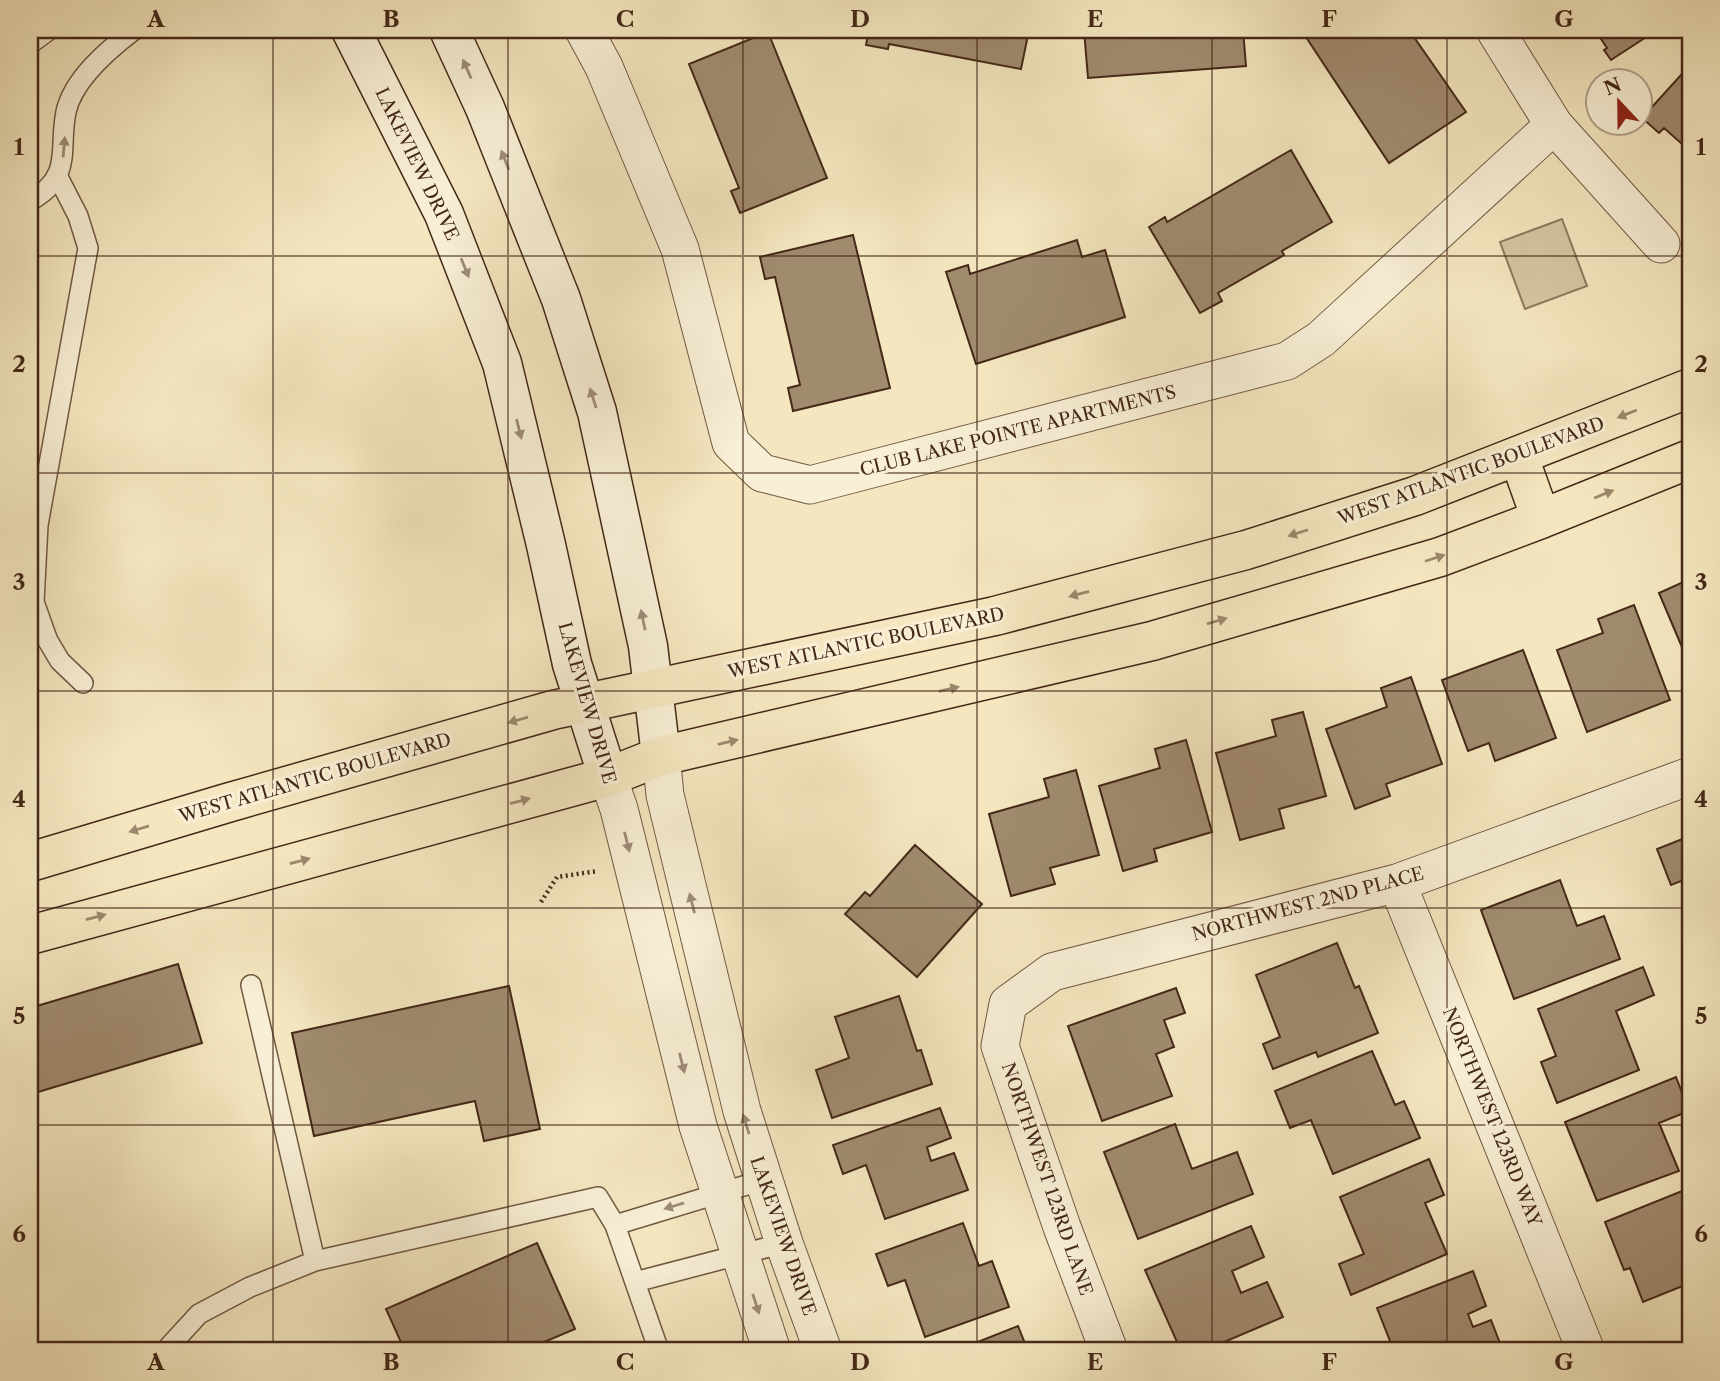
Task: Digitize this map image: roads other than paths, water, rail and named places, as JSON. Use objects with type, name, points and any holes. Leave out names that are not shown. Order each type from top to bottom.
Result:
[{"type":"main road","name":"WEST ATLANTIC BOULEVARD","points":[[30,862],[553,710],[995,616],[1246,550],[1415,496],[1690,388]]},
{"type":"main road","points":[[1519,457],[1541,519]]},
{"type":"main road","points":[[30,934],[608,777],[661,756],[1152,640],[1440,557],[1690,459]]},
{"type":"street","name":"LAKEVIEW DRIVE","points":[[351,30],[444,214],[502,363],[572,664],[619,809],[698,1126],[772,1351]]},
{"type":"street","name":"LAKEVIEW DRIVE","points":[[449,30],[485,107],[561,299],[597,412],[648,646],[668,808],[742,1111],[784,1243],[823,1351]]},
{"type":"street","name":"CLUB LAKE POINTE APARTMENTS","points":[[584,30],[604,67],[680,249],[731,443],[762,473],[810,485],[1287,361],[1321,339],[1554,125]]},
{"type":"street","points":[[1495,30],[1554,125],[1661,244]]},
{"type":"street","name":"NORTHWEST 2ND PLACE","points":[[1008,1004],[1052,972],[1397,883],[1690,776]]},
{"type":"street","name":"NORTHWEST 123RD WAY","points":[[1397,883],[1586,1351]]},
{"type":"street","name":"NORTHWEST 123RD LANE","points":[[1008,1004],[1000,1046],[1062,1227],[1109,1351]]},
{"type":"lane","points":[[30,44],[49,30]]},
{"type":"lane","points":[[30,201],[44,193],[57,175],[64,156],[66,110],[86,72],[134,30]]},
{"type":"lane","points":[[57,175],[78,216],[88,248],[38,525],[34,602],[48,642],[60,661],[83,683]]},
{"type":"lane","points":[[251,985],[315,1261]]},
{"type":"lane","points":[[615,1225],[763,1180]]},
{"type":"lane","points":[[166,1351],[199,1314],[250,1287],[315,1261],[598,1197],[615,1225],[659,1351]]},
{"type":"lane","points":[[635,1282],[784,1243]]}]
